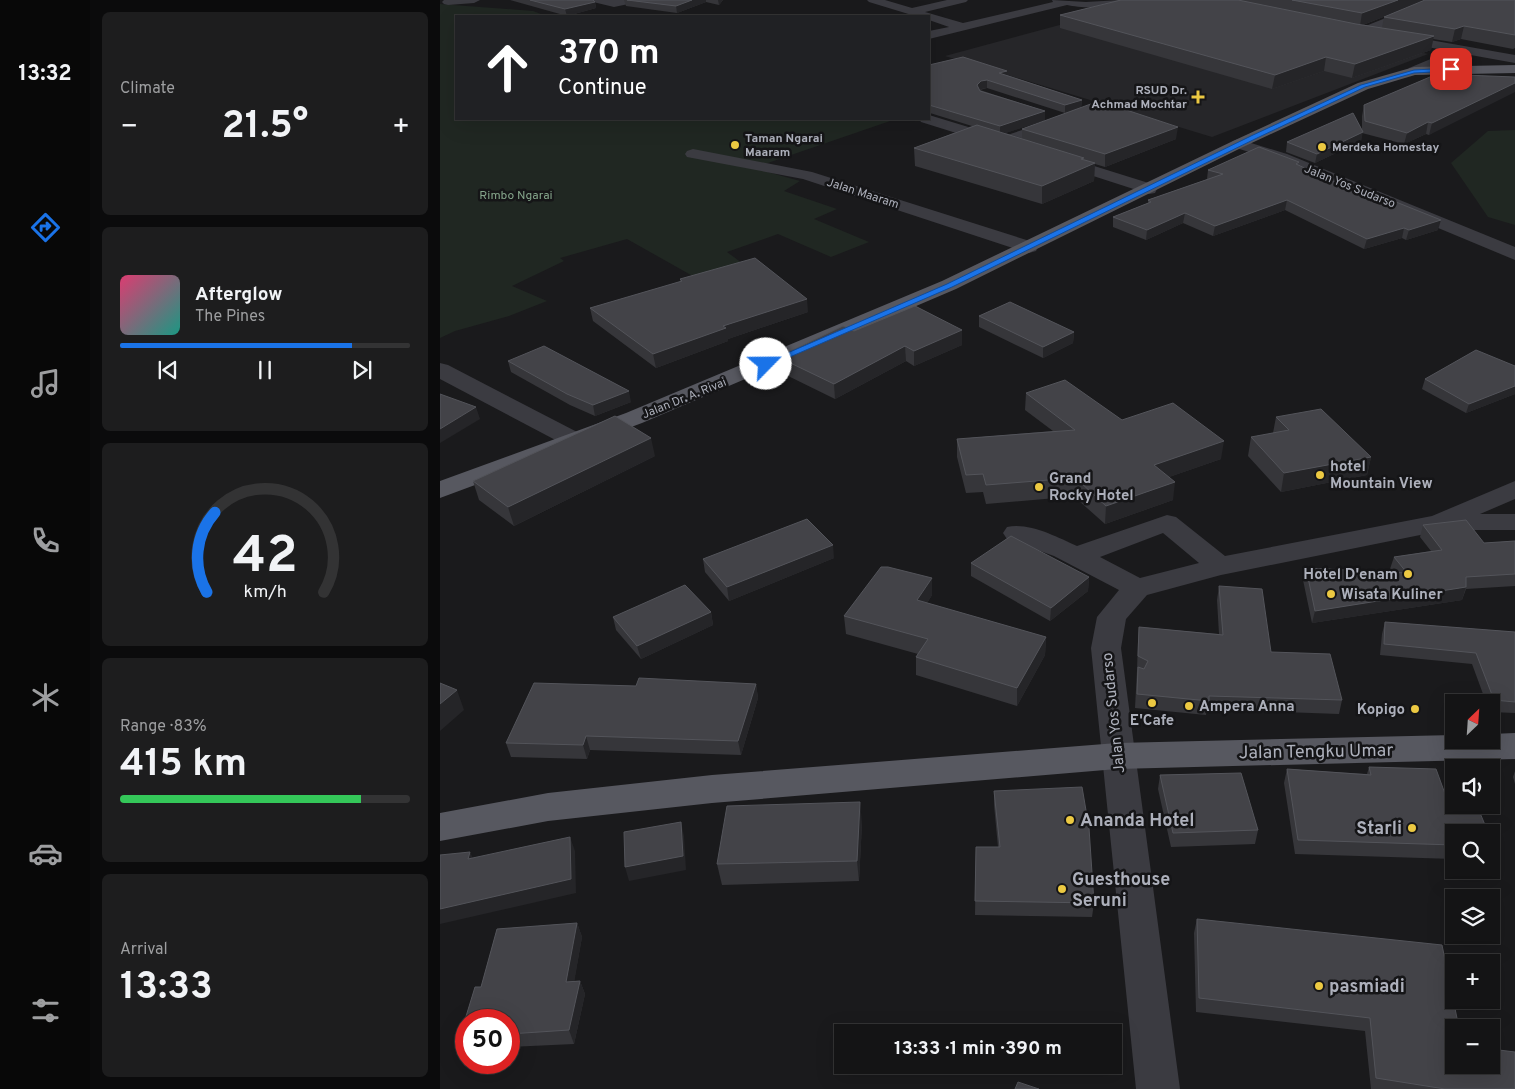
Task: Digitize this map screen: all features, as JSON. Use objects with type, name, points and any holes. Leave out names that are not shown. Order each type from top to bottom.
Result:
[{"type":"main road","name":"Jalan Dr. A. Rivai","points":[[440,490],[572,439],[634,418],[950,285],[1238,144],[1363,86],[1414,71],[1515,69]]},
{"type":"main road","name":"Jalan Tengku Umar","points":[[440,827],[548,807],[712,789],[1117,756],[1515,746]]},
{"type":"street","points":[[448,2],[474,0]]},
{"type":"street","points":[[597,0],[614,4],[634,0]]},
{"type":"street","points":[[873,0],[925,15]]},
{"type":"street","points":[[912,11],[962,0]]},
{"type":"street","points":[[930,35],[1062,1],[1094,5],[1115,0]]},
{"type":"street","points":[[1430,4],[1358,32],[1515,59]]},
{"type":"street","points":[[930,17],[963,27]]},
{"type":"street","points":[[1414,71],[1464,50]]},
{"type":"street","points":[[1001,142],[1070,118],[1039,111]]},
{"type":"street","points":[[929,120],[1029,150]]},
{"type":"street","name":"Jalan Yos Sudarso","points":[[1238,144],[1281,157],[1515,254]]},
{"type":"street","name":"Jalan Maaram","points":[[693,154],[806,175],[1030,247]]},
{"type":"street","points":[[1047,156],[1149,189]]},
{"type":"street","points":[[440,370],[572,439]]},
{"type":"street","points":[[1439,523],[1515,489]]},
{"type":"street","points":[[1017,532],[1077,555],[1137,588],[1220,566],[1439,523],[1515,522]]},
{"type":"street","points":[[1077,555],[1167,523],[1220,566]]},
{"type":"street","name":"Jalan Yos Sudarso","points":[[1137,588],[1112,617],[1106,648],[1117,756],[1158,1089]]},
{"type":"shaded area","name":"RSUD Dr. Achmad Mochtar","points":[[1130,0],[1190,0],[1428,54],[1212,137],[945,56],[1108,12]]},
{"type":"green space","name":"Rimbo Ngarai","points":[[440,4],[533,11],[543,15],[455,15],[455,120],[893,120],[753,168],[800,181],[784,191],[837,209],[814,219],[869,242],[831,257],[778,234],[727,252],[742,263],[698,279],[627,239],[560,258],[564,261],[512,286],[547,301],[509,316],[455,331],[440,338]]},
{"type":"green space","points":[[1515,130],[1515,225],[1488,217],[1451,163],[1488,131]]},
{"type":"building","points":[[530,0],[593,0],[595,2],[565,9]]},
{"type":"building","points":[[627,0],[692,0],[676,6]]},
{"type":"building","points":[[1121,0],[1238,0],[1356,24],[1434,36],[1355,64],[1326,57],[1275,75],[1060,15]]},
{"type":"building","points":[[1292,0],[1398,0],[1362,13]]},
{"type":"building","points":[[1425,0],[1515,0],[1515,35],[1464,26],[1455,29],[1384,17]]},
{"type":"building","points":[[963,57],[1007,71],[999,73],[1082,100],[1065,105],[987,80],[981,81],[977,85],[980,91],[1045,111],[1000,126],[930,105],[930,65]]},
{"type":"building","points":[[1437,74],[1515,77],[1515,83],[1407,133],[1365,121],[1364,105]]},
{"type":"building","points":[[1099,101],[1178,127],[1105,154],[1022,129]]},
{"type":"building","points":[[1353,113],[1363,132],[1317,154],[1287,142]]},
{"type":"building","points":[[977,125],[1095,163],[1042,186],[914,148]]},
{"type":"building","points":[[1259,147],[1299,162],[1296,164],[1385,205],[1396,202],[1441,220],[1409,230],[1404,228],[1367,239],[1287,200],[1215,226],[1185,213],[1147,230],[1113,217],[1151,202],[1148,200],[1223,174],[1208,170]]},
{"type":"building","points":[[755,258],[807,299],[723,326],[726,328],[653,354],[590,308],[682,281],[680,279]]},
{"type":"building","points":[[1010,302],[1074,332],[1043,347],[979,316]]},
{"type":"building","points":[[915,306],[962,330],[914,351],[905,346],[834,384],[778,357],[843,326],[854,331]]},
{"type":"building","points":[[544,346],[629,391],[593,405],[567,394],[508,361]]},
{"type":"building","points":[[1476,350],[1515,366],[1515,386],[1469,404],[1425,379]]},
{"type":"building","points":[[1065,380],[1122,420],[1173,403],[1224,441],[1154,465],[1175,482],[1106,506],[1080,482],[1087,477],[986,485],[983,474],[966,475],[957,439],[1075,430],[1026,393]]},
{"type":"building","points":[[440,394],[476,407],[440,429]]},
{"type":"building","points":[[1321,409],[1371,457],[1284,473],[1251,437],[1289,430],[1276,417]]},
{"type":"building","points":[[615,416],[651,438],[508,507],[473,481]]},
{"type":"building","points":[[807,519],[833,545],[727,587],[703,559]]},
{"type":"building","points":[[1466,520],[1484,543],[1515,541],[1515,574],[1466,577],[1466,587],[1315,611],[1306,568],[1407,573],[1394,557],[1442,550],[1423,525]]},
{"type":"building","points":[[1011,536],[1089,577],[1051,608],[971,563]]},
{"type":"building","points":[[881,567],[932,578],[917,600],[1046,637],[1017,688],[916,657],[928,639],[844,616]]},
{"type":"building","points":[[685,585],[711,612],[637,646],[613,617]]},
{"type":"building","points":[[1219,586],[1262,589],[1271,652],[1330,654],[1342,700],[1209,696],[1209,701],[1137,694],[1138,667],[1144,669],[1148,661],[1138,656],[1139,627],[1223,635]]},
{"type":"building","points":[[1385,622],[1515,632],[1515,702],[1500,701],[1500,694],[1492,694],[1476,653],[1384,644]]},
{"type":"building","points":[[639,678],[756,684],[738,741],[586,736],[583,745],[506,743],[534,683],[636,686]]},
{"type":"building","points":[[440,683],[457,690],[440,704]]},
{"type":"building","points":[[1369,767],[1436,769],[1445,794],[1445,814],[1480,814],[1485,824],[1445,824],[1445,845],[1298,840],[1287,769],[1371,775]]},
{"type":"building","points":[[1241,773],[1258,830],[1173,833],[1160,775]]},
{"type":"building","points":[[1082,787],[1089,828],[1094,903],[975,901],[976,847],[1000,847],[994,791]]},
{"type":"building","points":[[860,802],[857,861],[717,864],[727,806]]},
{"type":"building","points":[[681,822],[683,856],[625,867],[624,832]]},
{"type":"building","points":[[570,837],[571,879],[440,909],[440,855],[470,852],[468,859]]},
{"type":"building","name":"pasmiadi","points":[[1197,919],[1442,945],[1445,960],[1445,1009],[1455,1009],[1457,1019],[1445,1019],[1445,1074],[1500,1074],[1500,1050],[1515,1052],[1515,1089],[1445,1089],[1376,1078],[1370,1018],[1199,998]]},
{"type":"building","points":[[577,923],[566,982],[580,981],[569,1030],[520,1033],[520,1009],[468,1009],[475,987],[481,987],[497,929]]},
{"type":"building","points":[[1018,1082],[1039,1089],[1015,1089]]},
{"type":"place","name":"RSUD Dr. Achmad Mochtar","points":[[1198,97]]},
{"type":"place","name":"Taman Ngarai Maaram","points":[[735,145]]},
{"type":"place","name":"Merdeka Homestay","points":[[1322,147]]},
{"type":"place","name":"hotel Mountain View","points":[[1320,475]]},
{"type":"place","name":"Grand Rocky Hotel","points":[[1039,487]]},
{"type":"place","name":"Hotel D'enam","points":[[1408,574]]},
{"type":"place","name":"Wisata Kuliner","points":[[1331,594]]},
{"type":"place","name":"E'Cafe","points":[[1152,703]]},
{"type":"place","name":"Ampera Anna","points":[[1189,706]]},
{"type":"place","name":"Kopigo","points":[[1415,709]]},
{"type":"place","name":"Ananda Hotel","points":[[1070,820]]},
{"type":"place","name":"Starli","points":[[1412,828]]},
{"type":"place","name":"Guesthouse Seruni","points":[[1062,889]]},
{"type":"place","name":"pasmiadi","points":[[1319,986]]},
{"type":"route","points":[[766,364],[950,285],[1363,86],[1414,71],[1451,69]]}]
